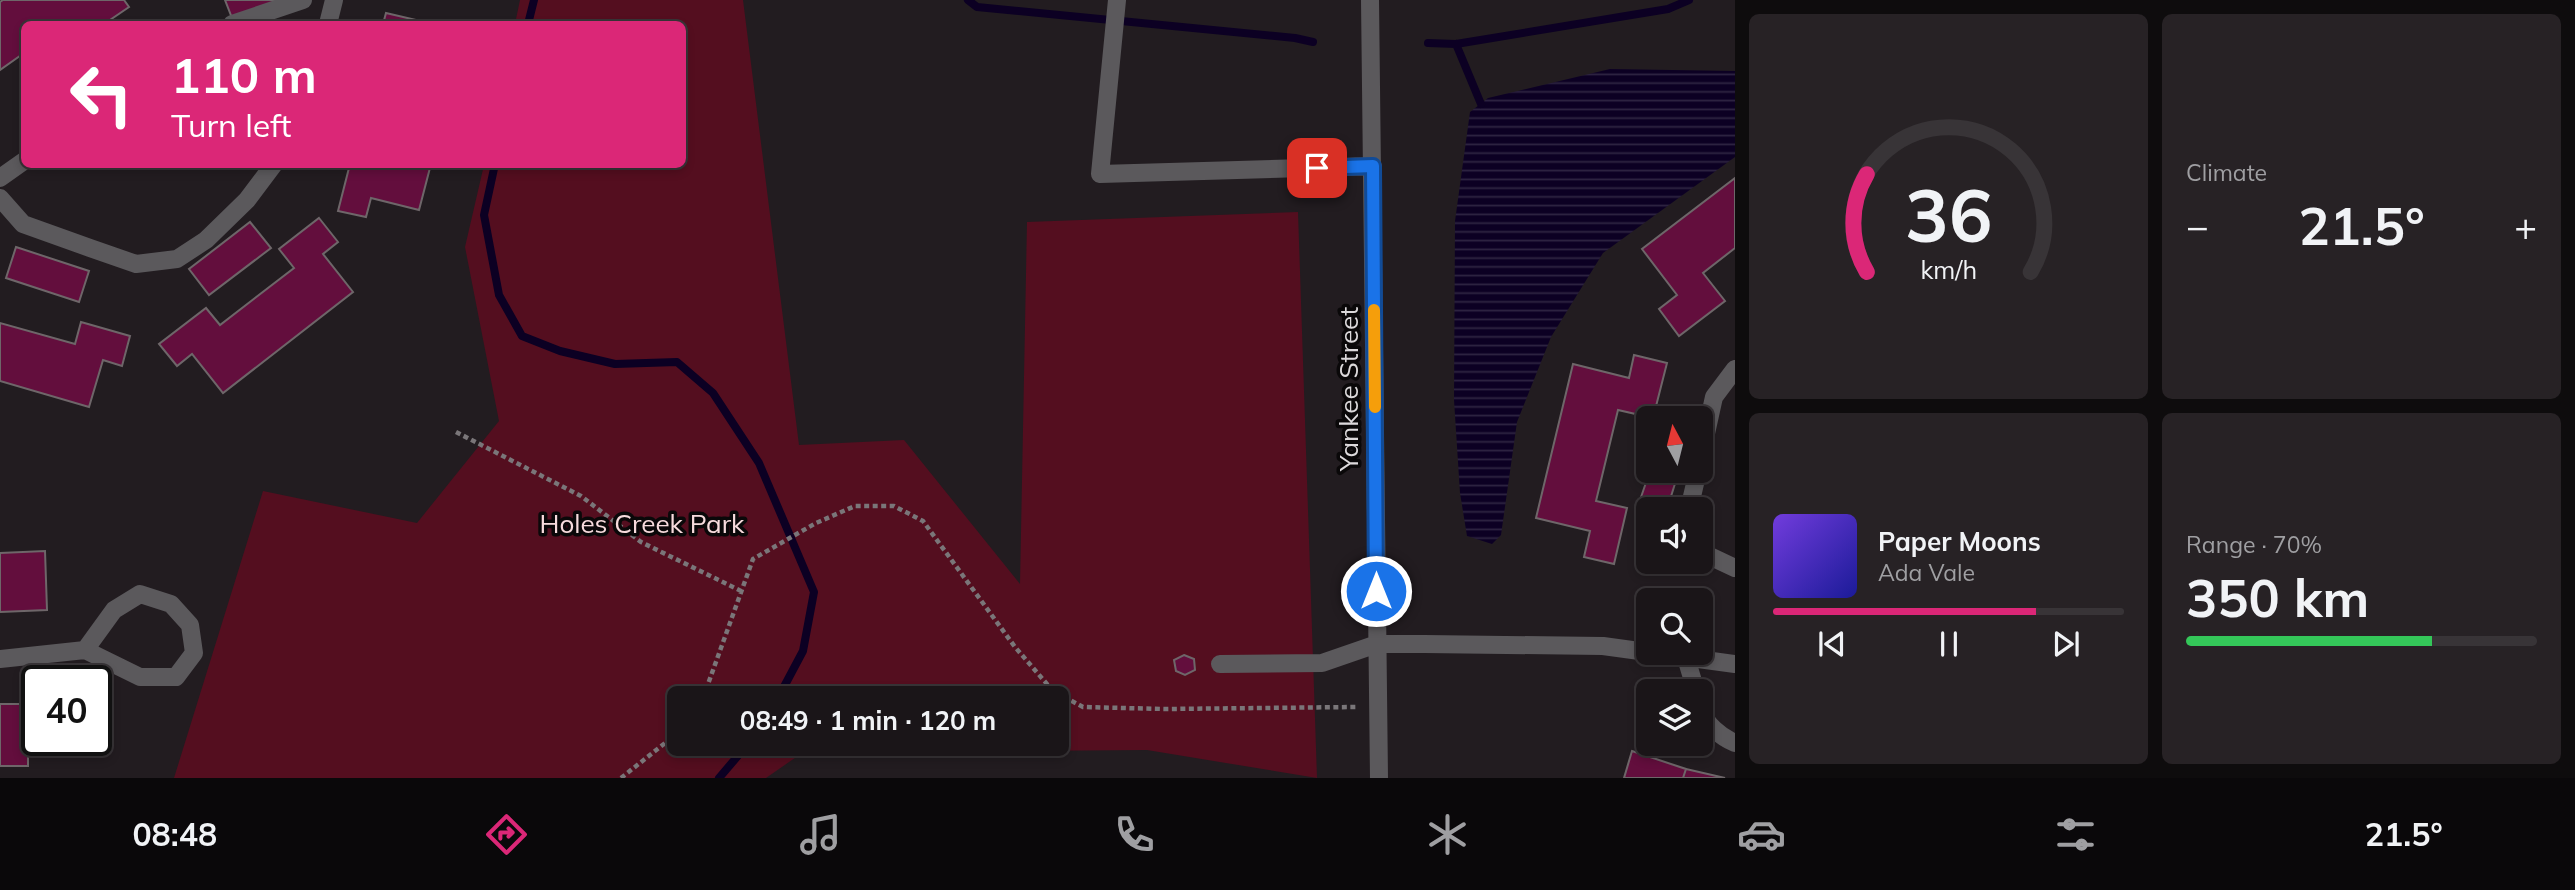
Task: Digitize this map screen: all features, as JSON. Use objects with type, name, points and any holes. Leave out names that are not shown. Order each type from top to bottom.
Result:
[{"type":"street","points":[[241,21],[303,0]]},
{"type":"street","points":[[329,21],[334,0]]},
{"type":"street","name":"Yankee Street","points":[[1370,0],[1379,778]]},
{"type":"street","points":[[1117,1],[1100,174],[1373,166]]},
{"type":"street","points":[[0,178],[21,162]]},
{"type":"street","points":[[0,198],[23,225],[135,264],[163,261],[177,259],[206,240],[247,200],[271,168]]},
{"type":"street","points":[[1712,406],[1714,397],[1735,369]]},
{"type":"street","points":[[1713,558],[1735,568]]},
{"type":"street","points":[[0,659],[85,650],[139,677],[177,677],[194,653],[190,625],[178,611],[171,604],[140,594],[114,610],[85,650]]},
{"type":"street","points":[[1220,664],[1322,663],[1377,644],[1603,646],[1636,651]]},
{"type":"street","points":[[1713,661],[1735,664]]},
{"type":"street","points":[[1713,726],[1724,738],[1735,743]]},
{"type":"path","points":[[456,432],[581,496],[641,542],[741,591]]},
{"type":"path","points":[[707,686],[753,559],[816,523],[855,506],[894,506],[923,521],[1015,647],[1053,691],[1083,707],[1378,707]]},
{"type":"path","points":[[621,778],[667,742]]},
{"type":"green space","name":"Holes Creek Park","points":[[520,0],[743,0],[799,445],[904,440],[1020,584],[1027,222],[1298,212],[1317,778],[1147,750],[1069,751],[1069,686],[667,686],[667,756],[798,756],[766,778],[174,778],[263,491],[417,523],[499,421],[465,247],[483,168],[686,168],[686,21],[516,21]]},
{"type":"shaded area","points":[[1610,69],[1735,71],[1735,157],[1603,253],[1551,337],[1517,422],[1501,535],[1492,544],[1467,536],[1460,493],[1454,400],[1455,221],[1470,112],[1488,98]]},
{"type":"building","points":[[124,0],[129,7],[108,21],[21,21],[21,55],[0,70],[0,2]]},
{"type":"building","points":[[225,0],[280,0],[232,18]]},
{"type":"building","points":[[386,13],[416,20],[416,21],[384,21]]},
{"type":"building","points":[[349,168],[430,168],[419,210],[371,198],[366,217],[338,211]]},
{"type":"building","points":[[1735,178],[1735,248],[1703,273],[1725,301],[1679,336],[1659,309],[1677,295],[1642,249]]},
{"type":"building","points":[[319,218],[338,242],[323,254],[353,292],[223,393],[192,354],[177,366],[159,344],[206,308],[220,325],[294,268],[279,249]]},
{"type":"building","points":[[250,222],[271,248],[209,295],[189,269]]},
{"type":"building","points":[[16,247],[89,271],[79,302],[6,278]]},
{"type":"building","points":[[81,322],[130,336],[122,366],[103,360],[89,407],[0,381],[0,323],[75,344]]},
{"type":"building","points":[[1634,355],[1667,363],[1656,406],[1636,406],[1636,414],[1618,410],[1596,501],[1627,508],[1614,564],[1584,557],[1590,531],[1536,518],[1573,364],[1629,378]]},
{"type":"building","points":[[1646,483],[1675,483],[1671,497],[1641,497]]},
{"type":"building","points":[[45,551],[47,610],[0,612],[0,553]]},
{"type":"building","points":[[1184,655],[1194,659],[1195,670],[1185,675],[1176,671],[1174,660]]},
{"type":"building","points":[[0,704],[21,704],[21,756],[28,756],[28,766],[0,766]]},
{"type":"building","points":[[1632,751],[1636,752],[1636,756],[1647,756],[1686,769],[1683,778],[1624,778]]},
{"type":"building","points":[[1686,769],[1725,778],[1683,778]]},
{"type":"waterway","points":[[529,21],[534,0]]},
{"type":"waterway","points":[[968,0],[977,7],[1295,38],[1313,42]]},
{"type":"waterway","points":[[1428,43],[1456,44],[1668,9],[1689,0]]},
{"type":"waterway","points":[[1456,44],[1481,104]]},
{"type":"waterway","points":[[494,168],[484,215],[499,295],[522,336],[560,351],[615,364],[677,362],[713,393],[759,463],[814,592],[803,651],[784,686]]},
{"type":"waterway","points":[[719,778],[738,756]]},
{"type":"slow traffic","points":[[1374,310],[1375,407]]},
{"type":"route","points":[[1317,168],[1373,166],[1376,591]]}]
